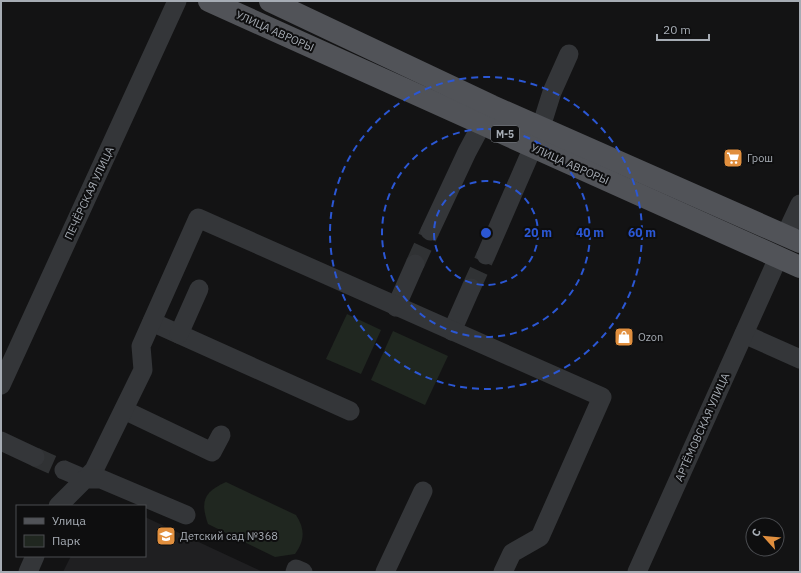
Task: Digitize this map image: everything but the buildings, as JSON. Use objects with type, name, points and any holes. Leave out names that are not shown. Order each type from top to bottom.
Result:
[{"type":"main road","name":"УЛИЦА АВРОРЫ","points":[[209,1],[800,267]]},
{"type":"main road","name":"УЛИЦА АВРОРЫ","points":[[270,1],[541,127],[793,239]]},
{"type":"street","name":"ПЕЧЁРСКАЯ УЛИЦА","points":[[1,385],[177,1]]},
{"type":"street","points":[[541,127],[552,92],[569,54]]},
{"type":"street","points":[[430,231],[467,152],[482,124]]},
{"type":"street","points":[[486,256],[533,147]]},
{"type":"street","points":[[793,239],[800,204]]},
{"type":"street","points":[[59,505],[94,470],[124,410],[143,370],[141,346],[198,218],[602,397],[540,537],[512,553],[503,572]]},
{"type":"street","name":"АРТЁМОВСКАЯ УЛИЦА","points":[[637,572],[778,258]]},
{"type":"street","points":[[396,307],[416,264]]},
{"type":"street","points":[[452,331],[471,288]]},
{"type":"street","points":[[179,334],[199,289]]},
{"type":"street","points":[[152,322],[350,411]]},
{"type":"street","points":[[744,334],[800,359]]},
{"type":"street","points":[[124,410],[212,452],[221,435]]},
{"type":"street","points":[[1,441],[35,457]]},
{"type":"street","points":[[64,470],[85,479],[101,479],[186,515]]},
{"type":"street","points":[[386,572],[423,491]]},
{"type":"street","points":[[28,572],[35,557]]},
{"type":"shaded area","name":"Детский сад №368","points":[[146,517],[263,572],[63,572],[70,557],[146,557]]},
{"type":"green space","points":[[347,314],[381,330],[361,374],[326,359]]},
{"type":"green space","points":[[393,331],[448,356],[425,405],[371,380]]},
{"type":"green space","points":[[226,482],[296,515],[301,525],[303,534],[301,544],[295,554],[275,557],[208,524],[204,509],[206,498],[213,490]]},
{"type":"tunnel","points":[[415,264],[430,231]]},
{"type":"tunnel","points":[[471,288],[486,255]]},
{"type":"tunnel","points":[[35,457],[64,470]]},
{"type":"place","name":"Грош","points":[[733,158]]},
{"type":"place","name":"Ozon","points":[[624,337]]},
{"type":"place","name":"Детский сад №368","points":[[166,536]]}]
